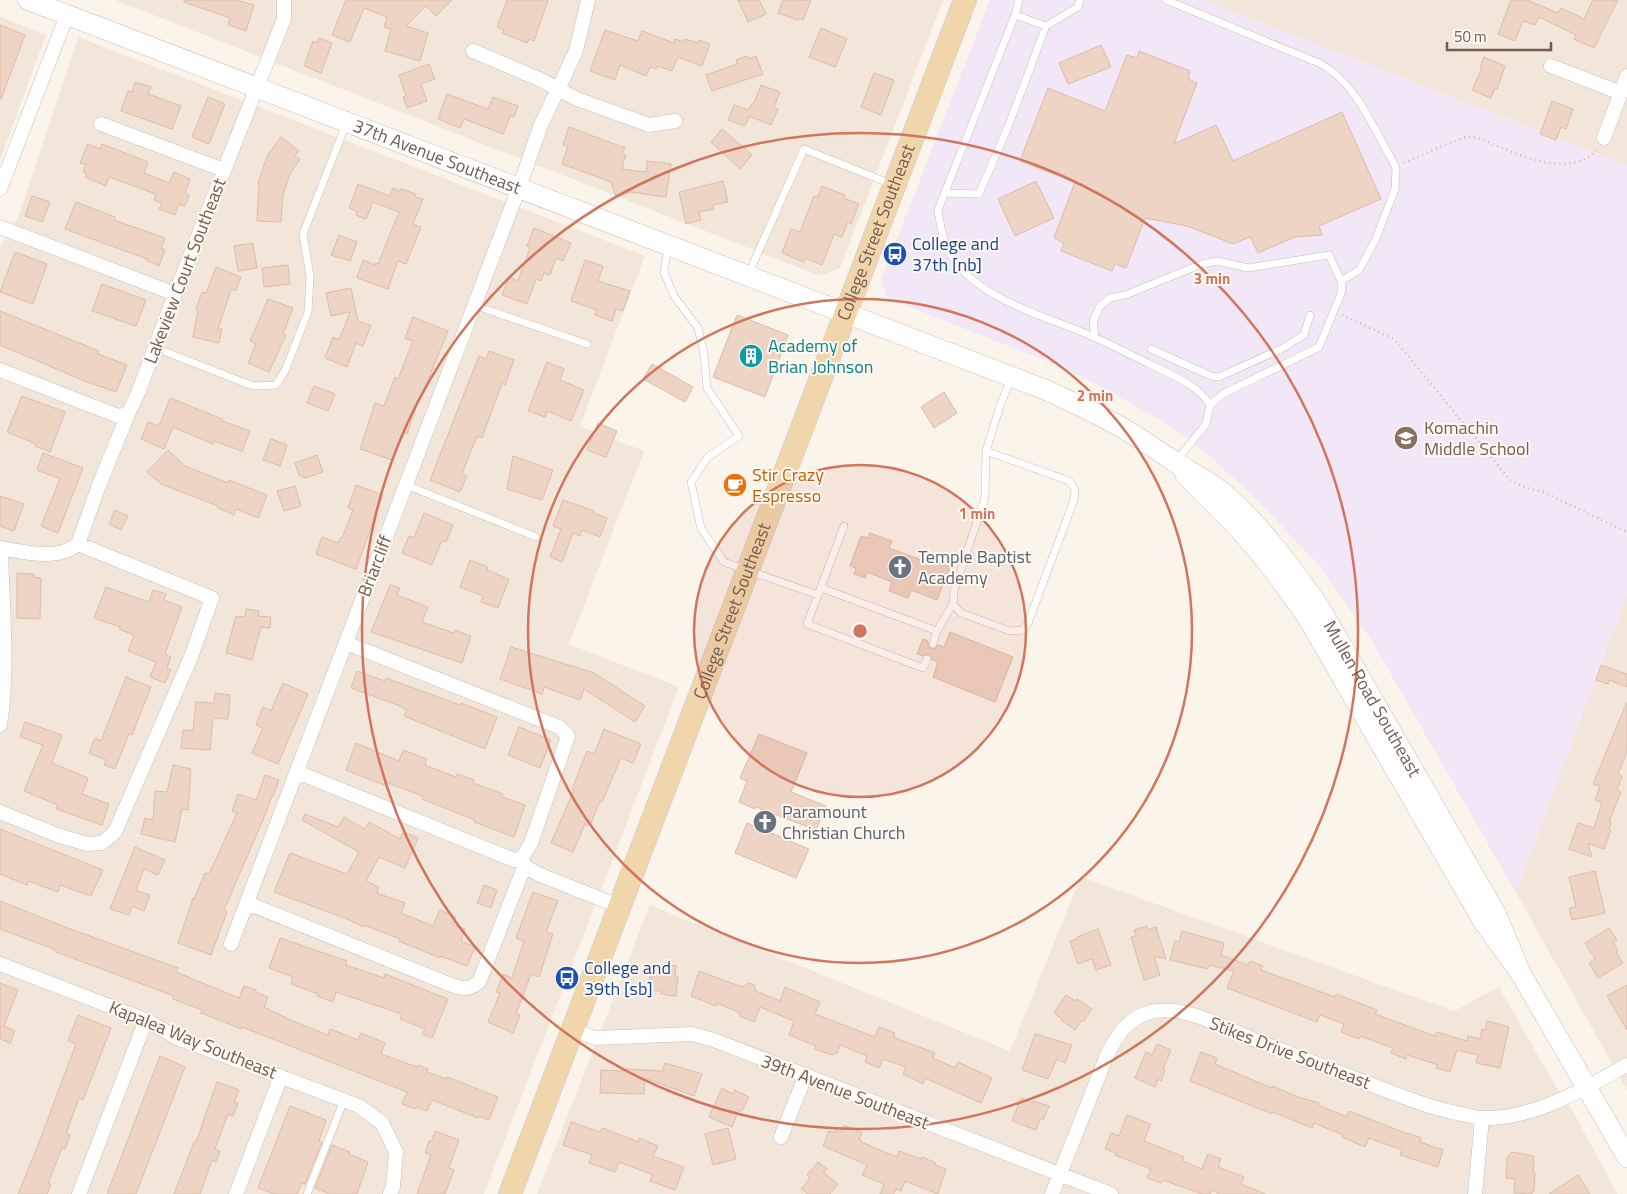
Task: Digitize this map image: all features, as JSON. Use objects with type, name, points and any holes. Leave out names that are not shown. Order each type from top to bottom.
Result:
[{"type":"main road","name":"College Street Southeast","points":[[510,1194],[621,907],[844,313],[965,0]]},
{"type":"street","name":"37th Avenue Southeast","points":[[28,0],[844,313]]},
{"type":"street","name":"Lakeview Court Southeast","points":[[78,544],[98,488],[138,393],[175,294],[284,19],[284,0]]},
{"type":"street","name":"Briarcliff","points":[[231,944],[519,188],[540,127],[576,51],[588,0]]},
{"type":"street","points":[[0,189],[67,15]]},
{"type":"street","points":[[473,51],[539,79],[577,99],[649,125],[676,121]]},
{"type":"street","points":[[1550,66],[1621,93]]},
{"type":"street","points":[[1604,138],[1627,76]]},
{"type":"street","points":[[101,124],[224,170]]},
{"type":"street","points":[[0,227],[175,294]]},
{"type":"street","name":"Mullen Road Southeast","points":[[844,313],[1046,390],[1105,418],[1176,462],[1202,494],[1229,518],[1278,575],[1306,615],[1483,921],[1521,974],[1627,1157]]},
{"type":"street","points":[[0,370],[118,416],[128,414]]},
{"type":"street","points":[[0,725],[3,705],[1,548],[30,554],[56,553],[72,549],[78,544],[212,598],[191,657],[114,832],[102,843],[87,844],[57,835],[0,812]]},
{"type":"street","points":[[247,903],[462,989],[469,989],[479,982],[522,858],[531,843],[568,736],[559,727],[346,643]]},
{"type":"street","points":[[297,772],[522,862],[538,874],[621,907]]},
{"type":"street","name":"Kapalea Way Southeast","points":[[0,964],[146,1020],[177,1038],[359,1106],[382,1123],[396,1152],[393,1187],[390,1194]]},
{"type":"street","name":"Stikes Drive Southeast","points":[[1052,1194],[1107,1055],[1117,1035],[1131,1021],[1148,1013],[1182,1012],[1215,1023],[1395,1094],[1441,1110],[1482,1118],[1530,1112],[1586,1087],[1627,1065]]},
{"type":"street","points":[[79,1194],[146,1020]]},
{"type":"street","name":"39th Avenue Southeast","points":[[573,1030],[595,1038],[609,1039],[692,1034],[714,1040],[805,1077],[1111,1194]]},
{"type":"street","points":[[236,1194],[281,1076]]},
{"type":"street","points":[[782,1137],[805,1077]]},
{"type":"street","points":[[1474,1194],[1482,1118]]},
{"type":"lane","points":[[1019,0],[1015,15],[938,210],[944,243],[954,260],[966,274],[990,293],[1060,325],[1095,337],[1181,379],[1205,397],[1210,405]]},
{"type":"lane","points":[[945,193],[979,194],[1008,127],[1046,26],[1078,7],[1080,0]]},
{"type":"lane","points":[[1166,0],[1331,69],[1351,90],[1396,168],[1395,189],[1375,241],[1359,270],[1341,281]]},
{"type":"lane","points":[[1015,15],[1046,26]]},
{"type":"lane","points":[[166,352],[253,386],[276,385],[285,371],[308,312],[310,276],[303,234],[347,122]]},
{"type":"lane","points":[[748,276],[804,149],[894,185]]},
{"type":"lane","points":[[669,245],[664,272],[674,296],[698,328],[704,354],[707,388],[740,436],[708,456],[691,482],[701,528],[724,562],[937,631]]},
{"type":"lane","points":[[1095,337],[1093,321],[1100,306],[1110,298],[1128,294],[1202,264],[1218,261],[1248,268],[1288,260],[1329,255],[1341,281],[1342,291],[1319,347],[1223,394],[1210,405],[1206,424],[1176,462]]},
{"type":"lane","points":[[474,305],[587,344]]},
{"type":"lane","points":[[1151,349],[1211,376],[1219,377],[1283,348],[1304,335],[1310,315]]},
{"type":"lane","points":[[933,644],[937,631],[953,604],[954,590],[985,498],[986,451],[1001,402],[1012,377]]},
{"type":"lane","points":[[953,604],[961,612],[1010,631],[1023,630],[1028,623],[1076,495],[1075,487],[1069,481],[986,451]]},
{"type":"lane","points":[[406,485],[536,537]]},
{"type":"lane","points":[[844,526],[807,624],[923,668],[927,659]]},
{"type":"lane","points":[[307,1194],[344,1100]]},
{"type":"path","points":[[1396,168],[1467,137],[1479,139],[1538,160],[1570,164],[1591,156],[1599,148],[1604,138]]},
{"type":"path","points":[[1334,312],[1394,339],[1510,480],[1527,488],[1543,492],[1627,532]]},
{"type":"shaded area","points":[[115,0],[943,0],[840,268],[820,276]]},
{"type":"shaded area","name":"Komachin Middle School","points":[[990,0],[1202,0],[1627,165],[1627,594],[1516,893],[1372,641],[1321,568],[1261,504],[1209,455],[1162,421],[1103,388],[1064,368],[887,298],[881,280]]},
{"type":"shaded area","points":[[1202,0],[1627,0],[1627,165]]},
{"type":"shaded area","points":[[0,17],[46,35],[0,161]]},
{"type":"shaded area","points":[[78,37],[645,256],[580,426],[644,451],[569,644],[679,687],[484,1194],[0,1194],[0,247],[19,216]]},
{"type":"shaded area","points":[[1627,594],[1627,1090],[1516,893]]},
{"type":"shaded area","points":[[1081,877],[1454,1011],[1499,987],[1553,1082],[1574,1113],[1617,1194],[537,1194],[650,905],[1010,1051]]},
{"type":"building","points":[[184,0],[236,0],[254,5],[246,31],[228,25],[230,18],[184,2]]},
{"type":"building","points":[[346,0],[452,0],[436,16],[426,6],[406,26],[428,33],[420,61],[385,51],[391,29],[384,27],[387,17],[364,8],[350,42],[332,35]]},
{"type":"building","points":[[507,0],[548,0],[534,41],[529,39],[527,43],[502,33],[504,30],[497,27]]},
{"type":"building","points":[[738,0],[759,0],[766,14],[748,22]]},
{"type":"building","points":[[783,0],[811,0],[803,20],[778,13]]},
{"type":"building","points":[[1511,0],[1527,0],[1558,13],[1561,8],[1584,19],[1593,0],[1618,0],[1594,48],[1574,39],[1576,35],[1539,17],[1535,25],[1523,21],[1515,41],[1498,34]]},
{"type":"building","points":[[0,25],[25,35],[1,99],[0,99]]},
{"type":"building","points":[[821,28],[847,39],[835,67],[809,57]]},
{"type":"building","points":[[605,30],[638,41],[642,31],[674,43],[675,39],[684,42],[685,39],[698,43],[699,40],[710,44],[702,66],[678,57],[672,71],[657,66],[656,69],[650,67],[646,76],[620,65],[615,80],[590,71]]},
{"type":"building","points":[[319,38],[332,43],[321,73],[304,66],[313,41],[317,43]]},
{"type":"building","points":[[1101,45],[1111,67],[1068,84],[1059,63]]},
{"type":"building","points":[[1139,51],[1190,71],[1188,79],[1197,83],[1174,144],[1216,125],[1233,161],[1342,112],[1381,199],[1319,226],[1322,235],[1295,237],[1258,253],[1250,237],[1233,244],[1187,226],[1145,218],[1126,268],[1115,264],[1112,271],[1061,251],[1064,243],[1054,238],[1075,182],[1020,161],[1048,88],[1105,111],[1127,55],[1137,58]]},
{"type":"building","points":[[747,56],[749,59],[756,56],[763,74],[712,91],[706,75],[737,64],[736,60]]},
{"type":"building","points":[[1484,57],[1505,66],[1497,89],[1495,88],[1491,98],[1472,90],[1482,68],[1480,67]]},
{"type":"building","points":[[429,64],[435,79],[421,84],[427,101],[407,108],[403,97],[406,96],[399,75]]},
{"type":"building","points":[[874,73],[894,80],[881,115],[861,107]]},
{"type":"building","points":[[135,82],[151,87],[148,94],[181,106],[172,129],[121,111],[128,91],[132,92]]},
{"type":"building","points":[[761,85],[780,92],[774,107],[778,109],[771,125],[749,116],[745,126],[728,120],[734,105],[749,110]]},
{"type":"building","points":[[447,94],[488,109],[493,97],[518,106],[514,117],[511,115],[503,134],[464,119],[460,128],[438,119]]},
{"type":"building","points":[[208,97],[225,104],[209,144],[192,137]]},
{"type":"building","points":[[1552,101],[1573,109],[1566,129],[1561,127],[1556,140],[1540,134]]},
{"type":"building","points":[[569,127],[625,148],[622,154],[626,155],[622,169],[646,172],[647,161],[671,164],[666,197],[631,192],[616,197],[611,182],[562,164],[568,146],[563,145]]},
{"type":"building","points":[[722,129],[752,155],[740,169],[711,142]]},
{"type":"building","points":[[281,137],[299,151],[295,156],[300,159],[290,174],[283,194],[281,222],[257,221],[258,184],[267,156]]},
{"type":"building","points":[[88,144],[100,149],[102,144],[148,162],[144,173],[169,183],[174,172],[190,179],[185,193],[189,195],[185,206],[179,204],[175,215],[159,209],[162,203],[154,200],[156,194],[109,177],[106,186],[85,177],[87,173],[83,172],[86,165],[80,163]]},
{"type":"building","points":[[723,181],[728,202],[713,205],[714,209],[699,212],[701,220],[686,224],[679,192]]},
{"type":"building","points":[[1036,181],[1054,218],[1015,236],[998,199]]},
{"type":"building","points":[[358,184],[390,196],[393,188],[400,191],[401,189],[416,194],[415,197],[423,199],[413,224],[421,227],[406,264],[398,261],[388,289],[357,278],[363,260],[375,265],[375,263],[378,264],[399,212],[373,202],[366,219],[356,215],[357,211],[349,208]]},
{"type":"building","points":[[822,186],[845,195],[844,198],[859,204],[851,224],[848,222],[842,237],[834,234],[822,265],[805,258],[804,262],[782,253],[791,229],[800,232],[814,196],[818,197]]},
{"type":"building","points":[[32,196],[50,202],[42,222],[25,216]]},
{"type":"building","points":[[76,202],[115,217],[114,220],[165,238],[161,248],[165,250],[159,266],[147,259],[65,229]]},
{"type":"building","points":[[534,228],[571,243],[563,261],[556,258],[550,275],[544,273],[541,281],[536,279],[527,304],[502,295],[509,277],[518,281],[530,248],[527,246]]},
{"type":"building","points":[[339,235],[357,242],[350,261],[331,255]]},
{"type":"building","points":[[253,243],[257,268],[238,271],[234,246]]},
{"type":"building","points":[[15,252],[47,264],[33,304],[0,292]]},
{"type":"building","points":[[585,260],[603,266],[598,281],[630,291],[623,311],[616,309],[612,321],[595,315],[597,310],[571,301]]},
{"type":"building","points":[[288,265],[290,284],[264,287],[262,268]]},
{"type":"building","points":[[216,267],[241,277],[236,290],[231,290],[218,329],[222,329],[219,343],[193,337],[198,310],[196,309],[202,292],[206,293]]},
{"type":"building","points":[[102,284],[146,300],[136,326],[92,311]]},
{"type":"building","points":[[351,288],[358,321],[371,326],[363,346],[356,343],[347,367],[325,358],[333,337],[339,340],[350,312],[331,316],[326,293]]},
{"type":"building","points":[[268,299],[293,308],[283,334],[286,335],[269,372],[248,363],[256,344],[250,341]]},
{"type":"building","points":[[0,311],[99,351],[98,354],[127,365],[116,392],[87,382],[0,345]]},
{"type":"building","name":"Academy of Brian Johnson","points":[[737,315],[788,335],[765,397],[713,377]]},
{"type":"building","points":[[413,317],[448,331],[417,404],[407,434],[403,432],[392,460],[360,449],[375,403],[384,406],[395,377],[398,379],[413,341],[405,338]]},
{"type":"building","points":[[489,351],[514,360],[505,385],[502,383],[482,438],[477,436],[462,474],[467,476],[460,492],[430,480],[479,356],[486,359]]},
{"type":"building","points":[[547,362],[564,369],[560,380],[584,390],[571,421],[547,411],[545,417],[528,411]]},
{"type":"building","points":[[652,364],[693,387],[685,402],[643,379]]},
{"type":"building","points":[[314,386],[335,394],[328,411],[307,403]]},
{"type":"building","points":[[944,392],[957,413],[934,428],[921,407]]},
{"type":"building","points":[[22,396],[65,412],[50,452],[7,432]]},
{"type":"building","points":[[170,398],[250,431],[242,451],[214,441],[213,444],[173,427],[164,449],[141,439],[148,422],[159,426]]},
{"type":"building","points":[[598,423],[617,431],[606,457],[587,450]]},
{"type":"building","points":[[271,439],[287,445],[280,466],[263,460]]},
{"type":"building","points":[[168,450],[185,466],[228,483],[229,480],[267,495],[258,518],[236,509],[234,515],[218,508],[218,506],[161,484],[147,472]]},
{"type":"building","points":[[43,453],[83,468],[58,533],[41,526],[60,479],[37,470]]},
{"type":"building","points":[[317,455],[323,472],[306,478],[299,475],[295,463]]},
{"type":"building","points":[[513,456],[553,470],[542,500],[507,489]]},
{"type":"building","points":[[734,476],[744,481],[738,495],[727,490]]},
{"type":"building","points":[[356,485],[383,495],[356,569],[316,554],[322,537],[338,543],[342,538],[353,510],[348,508]]},
{"type":"building","points":[[295,486],[301,506],[284,511],[277,491]]},
{"type":"building","points":[[0,496],[24,504],[14,531],[0,526]]},
{"type":"building","points":[[563,500],[594,511],[594,513],[607,518],[600,537],[582,530],[580,536],[573,533],[562,562],[550,557],[561,529],[553,526]]},
{"type":"building","points":[[115,510],[128,516],[121,530],[109,524]]},
{"type":"building","points":[[424,513],[453,525],[446,542],[442,540],[432,565],[402,553],[409,536],[414,538]]},
{"type":"building","name":"Temple Baptist Academy","points":[[870,533],[892,541],[889,548],[921,560],[922,557],[950,567],[937,600],[911,590],[908,598],[889,591],[892,582],[867,572],[865,578],[854,574],[856,568],[850,566],[861,536],[868,538]]},
{"type":"building","points":[[470,560],[488,567],[487,570],[509,579],[498,608],[481,602],[483,596],[460,587]]},
{"type":"building","points":[[17,573],[34,574],[34,577],[41,578],[40,619],[17,618]]},
{"type":"building","points":[[390,585],[400,588],[397,595],[428,607],[422,622],[454,633],[455,630],[471,636],[462,663],[371,632]]},
{"type":"building","points":[[106,587],[149,602],[153,590],[166,594],[164,600],[182,607],[165,654],[171,657],[167,668],[171,670],[165,683],[150,677],[156,662],[128,651],[134,635],[119,629],[120,627],[94,618]]},
{"type":"building","points":[[246,609],[259,611],[258,616],[271,617],[270,628],[261,627],[252,660],[226,653],[236,616],[245,617]]},
{"type":"building","points":[[950,632],[1013,657],[995,702],[933,677],[938,662],[932,660],[932,656],[929,654],[923,656],[917,654],[923,639],[928,641],[928,646],[931,649],[936,648],[938,645],[944,647]]},
{"type":"building","points":[[511,647],[594,673],[645,706],[635,722],[584,689],[580,700],[544,687],[542,694],[500,679]]},
{"type":"building","points":[[1601,665],[1627,674],[1627,687],[1609,680],[1608,684],[1596,680]]},
{"type":"building","points":[[357,671],[385,681],[386,678],[497,717],[485,749],[404,716],[407,710],[400,706],[351,688]]},
{"type":"building","points":[[126,677],[151,687],[132,735],[129,734],[115,769],[104,765],[106,760],[89,753],[95,738],[101,741]]},
{"type":"building","points":[[283,683],[308,694],[278,764],[252,753],[263,728],[256,725],[263,707],[271,711]]},
{"type":"building","points":[[215,693],[230,695],[228,719],[213,718],[210,750],[181,748],[183,730],[193,731],[196,702],[214,703]]},
{"type":"building","points":[[1627,702],[1627,751],[1618,774],[1622,776],[1617,790],[1621,792],[1609,822],[1611,822],[1609,829],[1611,830],[1604,849],[1588,843],[1592,857],[1569,849],[1578,823],[1594,828],[1602,803],[1595,800],[1600,786],[1593,784]]},
{"type":"building","points":[[25,722],[62,735],[52,763],[88,778],[82,794],[109,804],[102,825],[56,809],[58,805],[24,791],[43,745],[20,737]]},
{"type":"building","points":[[519,727],[551,740],[540,768],[508,755]]},
{"type":"building","points":[[604,729],[641,744],[633,763],[621,758],[590,826],[585,824],[573,852],[551,843],[574,790],[572,789],[587,751],[594,754]]},
{"type":"building","points":[[759,734],[807,753],[791,792],[826,806],[816,830],[739,802],[747,781],[740,778]]},
{"type":"building","points":[[356,743],[399,761],[403,750],[427,759],[425,765],[456,777],[457,774],[474,780],[473,783],[503,794],[502,797],[525,805],[514,837],[422,799],[423,796],[385,782],[384,785],[346,770]]},
{"type":"building","points":[[173,765],[191,769],[188,810],[182,809],[175,842],[141,834],[145,818],[153,820],[155,791],[167,792]]},
{"type":"building","points":[[265,775],[279,780],[224,910],[227,912],[211,955],[178,943],[193,898],[205,873],[209,874],[237,813],[232,811],[238,794],[256,800]]},
{"type":"building","points":[[305,814],[338,827],[344,817],[365,829],[369,822],[400,839],[403,832],[418,838],[405,868],[379,857],[366,881],[379,887],[377,893],[405,903],[401,913],[433,926],[440,910],[456,917],[453,925],[465,929],[461,941],[475,947],[467,966],[440,956],[440,958],[399,941],[400,939],[364,925],[363,927],[347,919],[274,892],[290,853],[347,874],[359,852],[302,820]]},
{"type":"building","points":[[747,823],[809,849],[796,878],[735,853]]},
{"type":"building","points":[[0,829],[103,870],[91,896],[60,885],[58,892],[28,881],[27,885],[0,874]]},
{"type":"building","points":[[135,847],[165,860],[158,875],[144,869],[136,890],[150,895],[144,911],[132,906],[129,915],[110,909]]},
{"type":"building","points":[[1595,871],[1605,913],[1572,920],[1569,908],[1576,907],[1569,877]]},
{"type":"building","points":[[484,885],[497,890],[491,908],[477,903]]},
{"type":"building","points":[[533,892],[558,901],[546,932],[553,934],[539,977],[531,974],[516,1014],[520,1015],[513,1033],[488,1022],[500,993],[496,992],[503,974],[512,978],[524,941],[516,938]]},
{"type":"building","points":[[0,901],[178,968],[176,972],[239,998],[244,986],[256,990],[256,992],[268,997],[264,1007],[328,1035],[330,1029],[358,1040],[361,1033],[385,1043],[381,1054],[417,1067],[418,1065],[428,1069],[427,1072],[447,1079],[447,1077],[498,1097],[489,1120],[479,1116],[478,1118],[432,1100],[427,1111],[402,1104],[407,1092],[242,1027],[241,1029],[201,1013],[202,1010],[173,999],[174,996],[0,929]]},
{"type":"building","points":[[1147,926],[1148,930],[1156,927],[1166,959],[1154,956],[1160,975],[1144,980],[1131,937],[1136,936],[1134,930]]},
{"type":"building","points":[[1609,928],[1617,940],[1613,942],[1618,951],[1616,952],[1623,963],[1598,978],[1589,963],[1595,959],[1585,943]]},
{"type":"building","points":[[1098,929],[1111,965],[1096,970],[1092,959],[1078,964],[1070,941]]},
{"type":"building","points":[[1182,931],[1224,943],[1221,955],[1248,965],[1250,961],[1263,966],[1261,970],[1335,997],[1336,994],[1377,1010],[1375,1014],[1435,1036],[1437,1032],[1467,1041],[1468,1036],[1480,1039],[1482,1029],[1485,1030],[1487,1021],[1509,1027],[1500,1068],[1476,1063],[1478,1055],[1457,1050],[1450,1072],[1436,1068],[1438,1065],[1407,1055],[1406,1059],[1391,1053],[1393,1048],[1360,1036],[1359,1039],[1341,1032],[1344,1024],[1320,1015],[1317,1022],[1227,988],[1234,971],[1209,965],[1208,969],[1170,960],[1175,941],[1179,942]]},
{"type":"building","points":[[280,938],[347,961],[346,965],[384,978],[385,974],[448,999],[432,1038],[422,1034],[425,1029],[400,1019],[402,1014],[336,992],[333,1002],[291,984],[293,977],[269,968]]},
{"type":"building","points":[[654,964],[676,966],[675,976],[678,976],[676,996],[661,994],[661,991],[649,990],[650,974],[653,974]]},
{"type":"building","points":[[699,971],[742,987],[749,983],[754,985],[756,991],[780,1001],[785,987],[820,1002],[815,1014],[875,1037],[879,1027],[895,1033],[893,1037],[935,1053],[933,1058],[955,1068],[958,1062],[992,1078],[981,1103],[925,1078],[923,1084],[903,1074],[906,1067],[883,1059],[879,1068],[865,1062],[867,1056],[840,1045],[837,1053],[832,1055],[815,1049],[816,1046],[789,1035],[794,1021],[760,1007],[754,1022],[739,1016],[740,1013],[717,1003],[716,1006],[691,996]]},
{"type":"building","points":[[0,983],[18,990],[4,1026],[15,1031],[10,1043],[0,1039]]},
{"type":"building","points":[[1627,985],[1627,1030],[1607,996]]},
{"type":"building","points":[[1066,995],[1076,1001],[1077,999],[1092,1009],[1075,1030],[1054,1013]]},
{"type":"building","points":[[78,1015],[111,1028],[83,1100],[79,1098],[66,1134],[70,1135],[65,1149],[62,1148],[48,1183],[51,1184],[47,1194],[18,1194],[76,1044],[68,1041]]},
{"type":"building","points":[[1035,1034],[1072,1045],[1065,1063],[1057,1059],[1048,1079],[1022,1070]]},
{"type":"building","points":[[1157,1044],[1171,1050],[1163,1069],[1165,1070],[1161,1081],[1158,1079],[1155,1087],[1135,1078],[1146,1052],[1152,1055]]},
{"type":"building","points":[[1201,1052],[1217,1058],[1215,1064],[1272,1088],[1273,1086],[1298,1097],[1319,1103],[1318,1105],[1347,1117],[1349,1111],[1421,1138],[1420,1142],[1443,1150],[1438,1167],[1400,1155],[1402,1150],[1369,1138],[1365,1147],[1314,1123],[1312,1128],[1190,1081]]},
{"type":"building","points":[[160,1056],[185,1067],[136,1194],[107,1194]]},
{"type":"building","points":[[665,1063],[702,1074],[694,1096],[645,1078],[644,1094],[600,1093],[601,1070],[662,1071]]},
{"type":"building","points":[[217,1082],[239,1090],[234,1102],[238,1103],[233,1116],[228,1114],[215,1149],[220,1151],[216,1162],[212,1160],[200,1194],[174,1194],[194,1142],[196,1142]]},
{"type":"building","points":[[722,1088],[733,1094],[735,1090],[749,1097],[742,1111],[739,1110],[732,1127],[709,1117]]},
{"type":"building","points":[[1021,1098],[1033,1103],[1033,1101],[1049,1106],[1043,1120],[1040,1119],[1036,1130],[1012,1121]]},
{"type":"building","points":[[290,1106],[326,1120],[319,1141],[322,1142],[305,1184],[302,1183],[297,1194],[275,1194],[258,1188]]},
{"type":"building","points":[[1127,1115],[1151,1124],[1144,1141],[1184,1157],[1183,1161],[1202,1169],[1208,1154],[1221,1159],[1218,1167],[1244,1177],[1241,1184],[1266,1194],[1220,1194],[1212,1190],[1210,1194],[1202,1194],[1163,1180],[1161,1183],[1147,1178],[1151,1169],[1115,1155],[1116,1153],[1105,1149],[1111,1133],[1119,1136]]},
{"type":"building","points":[[571,1122],[600,1132],[602,1128],[639,1142],[639,1138],[658,1146],[653,1156],[684,1167],[675,1190],[650,1181],[653,1175],[619,1162],[615,1172],[589,1163],[592,1155],[563,1145]]},
{"type":"building","points":[[844,1125],[862,1133],[859,1139],[861,1142],[897,1157],[899,1151],[921,1159],[922,1157],[946,1169],[938,1194],[905,1181],[901,1191],[896,1189],[894,1194],[880,1194],[884,1184],[862,1175],[867,1165],[823,1146],[829,1131],[835,1133],[836,1130],[841,1132]]},
{"type":"building","points":[[728,1128],[736,1159],[713,1165],[705,1134]]},
{"type":"building","points":[[435,1131],[459,1140],[449,1168],[454,1170],[445,1194],[417,1194],[431,1155],[425,1153]]},
{"type":"building","points":[[332,1145],[368,1162],[357,1194],[331,1194],[315,1188]]},
{"type":"building","points":[[1512,1152],[1534,1156],[1533,1173],[1535,1173],[1534,1191],[1532,1191],[1532,1194],[1514,1193],[1515,1179],[1506,1178],[1507,1157]]},
{"type":"building","points":[[818,1162],[827,1169],[823,1172],[838,1184],[830,1194],[808,1194],[801,1189],[810,1178],[807,1175]]},
{"type":"building","points":[[1578,1175],[1590,1194],[1549,1194]]},
{"type":"place","name":"College and 37th [nb]","points":[[895,254]]},
{"type":"place","name":"Academy of Brian Johnson","points":[[751,356]]},
{"type":"place","name":"Komachin Middle School","points":[[1406,438]]},
{"type":"place","name":"Stir Crazy Espresso","points":[[735,485]]},
{"type":"place","name":"Temple Baptist Academy","points":[[900,567]]},
{"type":"place","name":"Paramount Christian Church","points":[[765,822]]},
{"type":"place","name":"College and 39th [sb]","points":[[567,978]]}]
